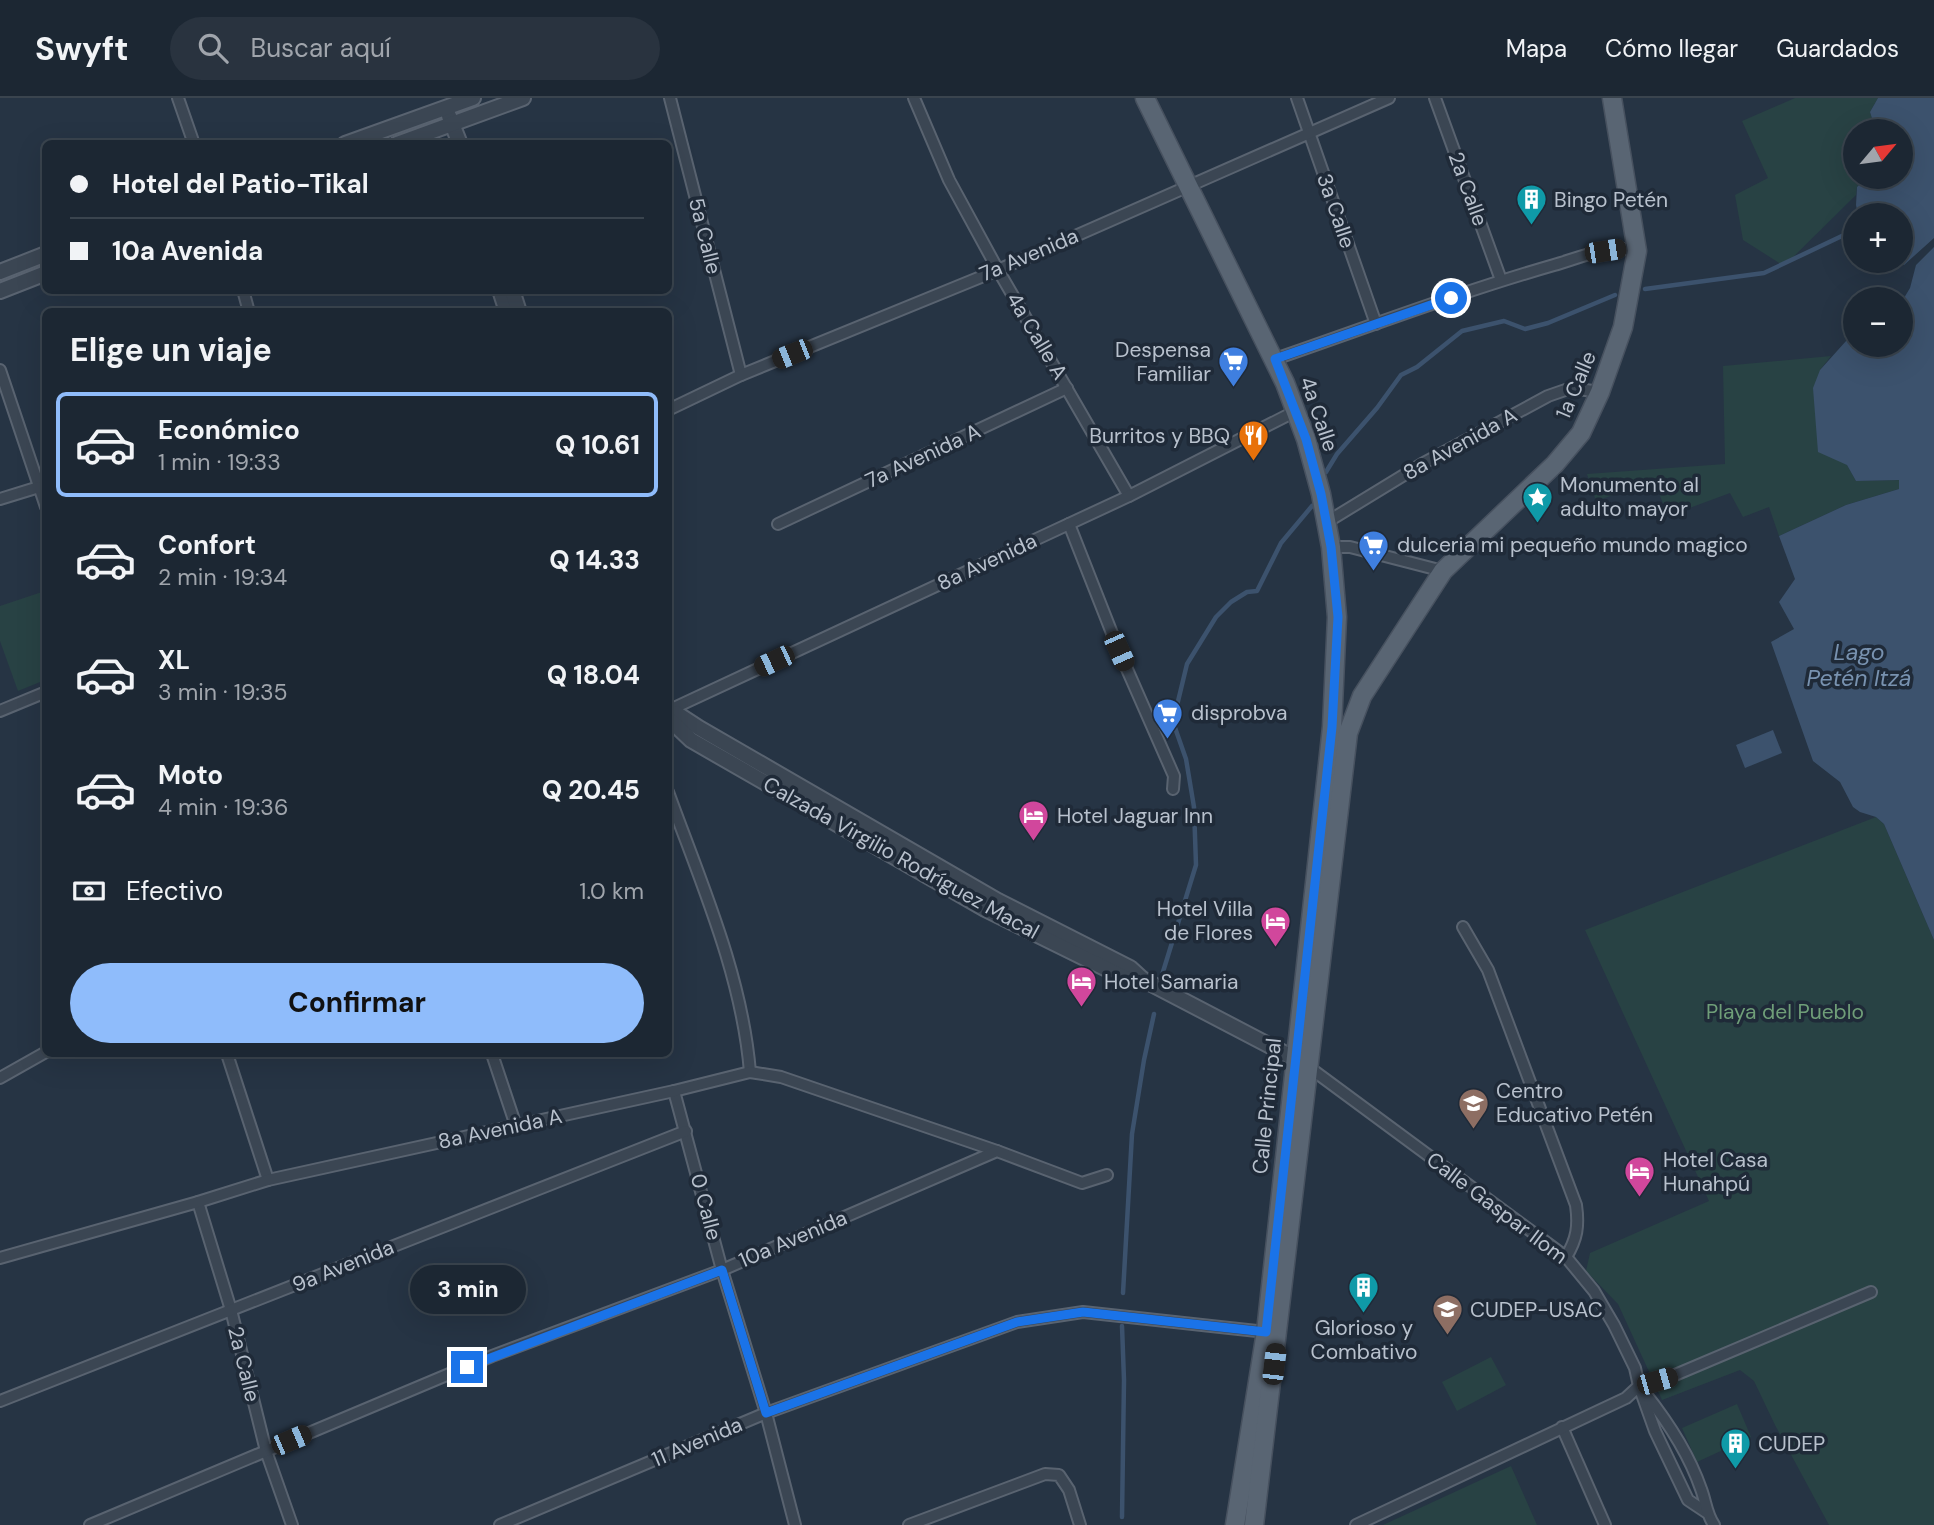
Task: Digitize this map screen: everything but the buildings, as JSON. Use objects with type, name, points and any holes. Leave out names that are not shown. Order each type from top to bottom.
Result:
[{"type":"main road","name":"4a Calle","points":[[1145,98],[1275,359],[1306,439],[1331,547],[1338,617],[1335,690]]},
{"type":"main road","name":"1a Calle","points":[[1362,696],[1443,571],[1555,464],[1581,433],[1600,392],[1623,327],[1637,251],[1612,98]]},
{"type":"main road","name":"Calle Principal","points":[[1254,1525],[1302,1063],[1335,690]]},
{"type":"main road","name":"Calle Principal","points":[[1235,1525],[1266,1332],[1348,733],[1362,696]]},
{"type":"street","points":[[178,98],[193,140]]},
{"type":"street","points":[[355,140],[445,103],[473,98]]},
{"type":"street","points":[[408,140],[523,98]]},
{"type":"street","name":"5a Calle","points":[[670,98],[741,375]]},
{"type":"street","name":"4a Calle A","points":[[915,98],[949,180],[1129,496]]},
{"type":"street","name":"3a Calle","points":[[1297,98],[1376,324]]},
{"type":"street","name":"7a Avenida","points":[[672,408],[741,375],[998,270],[1389,98]]},
{"type":"street","name":"2a Calle","points":[[1435,98],[1501,280]]},
{"type":"street","points":[[445,103],[458,140]]},
{"type":"street","points":[[1275,359],[1501,280],[1605,251],[1625,248],[1637,251]]},
{"type":"street","points":[[0,272],[42,256]]},
{"type":"street","points":[[0,291],[42,275]]},
{"type":"street","points":[[0,370],[42,496]]},
{"type":"street","name":"7a Avenida A","points":[[778,524],[1067,388]]},
{"type":"street","name":"8a Avenida A","points":[[1327,522],[1422,464],[1548,396],[1571,388],[1600,392]]},
{"type":"street","name":"8a Avenida","points":[[672,712],[1129,496],[1296,411]]},
{"type":"street","points":[[0,499],[39,488]]},
{"type":"street","points":[[1069,524],[1119,651],[1174,776],[1174,789]]},
{"type":"street","points":[[1331,547],[1350,547],[1443,571]]},
{"type":"street","points":[[0,711],[42,694]]},
{"type":"street","name":"Calzada Virgilio Rodríguez Macal","points":[[672,712],[691,740],[985,909],[1125,978],[1142,979],[1302,1063]]},
{"type":"street","points":[[672,803],[727,956],[747,1034],[750,1072]]},
{"type":"street","points":[[1463,927],[1488,970],[1576,1205],[1578,1223],[1575,1242],[1566,1257]]},
{"type":"street","points":[[0,1078],[42,1054]]},
{"type":"street","points":[[228,1057],[268,1180]]},
{"type":"street","points":[[493,1057],[516,1126]]},
{"type":"street","name":"Calle Gaspar Ilom","points":[[1302,1063],[1566,1257],[1594,1292],[1614,1325],[1635,1368],[1656,1431],[1688,1500],[1706,1512]]},
{"type":"street","name":"8a Avenida A","points":[[0,1258],[268,1180],[750,1072],[780,1077],[997,1151]]},
{"type":"street","name":"0 Calle","points":[[674,1091],[722,1270],[766,1413],[795,1525]]},
{"type":"street","name":"9a Avenida","points":[[0,1401],[686,1131]]},
{"type":"street","points":[[997,1151],[1082,1183],[1107,1175]]},
{"type":"street","name":"10a Avenida","points":[[90,1525],[492,1356],[722,1270],[997,1151]]},
{"type":"street","name":"2a Calle","points":[[198,1202],[231,1310],[266,1451],[292,1525]]},
{"type":"street","points":[[1356,1525],[1626,1398],[1639,1386],[1675,1375],[1871,1292]]},
{"type":"street","name":"11 Avenida","points":[[500,1525],[766,1413],[1017,1322],[1083,1312],[1266,1332]]},
{"type":"street","points":[[1639,1386],[1669,1423],[1701,1489],[1706,1512],[1714,1525]]},
{"type":"street","points":[[1562,1427],[1605,1525]]},
{"type":"street","points":[[909,1525],[1045,1474],[1059,1475],[1069,1490],[1080,1525]]},
{"type":"green space","points":[[1795,98],[1878,98],[1870,112],[1872,119],[1843,119],[1843,189],[1857,189],[1856,195],[1848,203],[1843,203],[1843,208],[1784,266],[1743,240],[1735,195],[1768,178],[1742,121]]},
{"type":"green space","points":[[1831,356],[1820,370],[1847,465],[1856,481],[1900,480],[1899,489],[1846,505],[1779,536],[1769,507],[1743,517],[1730,493],[1668,516],[1654,481],[1596,501],[1587,474],[1725,464],[1723,366]]},
{"type":"green space","points":[[42,592],[42,681],[18,691],[0,641],[0,606]]},
{"type":"green space","name":"Playa del Pueblo","points":[[1876,817],[1884,824],[1934,940],[1934,1525],[1829,1525],[1754,1381],[1740,1370],[1662,1400],[1618,1304],[1586,1271],[1590,1253],[1709,1201],[1585,930]]},
{"type":"green space","points":[[1491,1357],[1506,1385],[1457,1411],[1442,1382]]},
{"type":"green space","points":[[1737,1404],[1751,1437],[1697,1462],[1682,1428]]},
{"type":"green space","points":[[1511,1466],[1537,1525],[1383,1525]]},
{"type":"water","points":[[1878,98],[1934,98],[1934,238],[1913,257],[1913,203],[1856,203],[1857,189],[1913,189],[1913,119],[1872,119],[1870,112]]},
{"type":"water","name":"Lago Petén Itzá","points":[[1934,247],[1934,940],[1884,824],[1876,817],[1853,807],[1840,782],[1813,761],[1771,642],[1794,629],[1779,602],[1795,579],[1779,536],[1846,505],[1899,489],[1899,480],[1856,481],[1847,465],[1818,452],[1813,388],[1820,370],[1843,344],[1843,357],[1913,357],[1913,287],[1910,287],[1916,265]]},
{"type":"water","points":[[1773,730],[1782,753],[1745,768],[1736,745]]},
{"type":"waterway","points":[[1645,289],[1764,273],[1843,235]]},
{"type":"waterway","points":[[1326,472],[1337,454],[1377,408],[1401,375],[1417,367],[1462,331],[1504,321],[1525,329],[1548,323],[1615,295]]},
{"type":"waterway","points":[[1162,975],[1196,865],[1194,807],[1186,759],[1173,722],[1187,664],[1216,617],[1231,602],[1247,592],[1257,591],[1281,543],[1312,506]]},
{"type":"waterway","points":[[1123,1293],[1132,1134],[1154,1014]]},
{"type":"waterway","points":[[1122,1326],[1122,1517]]},
{"type":"place","name":"Bingo Petén","points":[[1531,227]]},
{"type":"place","name":"Despensa Familiar","points":[[1234,389]]},
{"type":"place","name":"Burritos y BBQ","points":[[1253,463]]},
{"type":"place","name":"Monumento al adulto mayor","points":[[1537,524]]},
{"type":"place","name":"dulceria mi pequeño mundo magico","points":[[1374,572]]},
{"type":"place","name":"disprobva","points":[[1168,740]]},
{"type":"place","name":"Hotel Jaguar Inn","points":[[1034,843]]},
{"type":"place","name":"Hotel Villa de Flores","points":[[1276,948]]},
{"type":"place","name":"Hotel Samaria","points":[[1081,1009]]},
{"type":"place","name":"Centro Educativo Petén","points":[[1473,1130]]},
{"type":"place","name":"Hotel Casa Hunahpú","points":[[1640,1199]]},
{"type":"place","name":"Glorioso y Combativo","points":[[1364,1315]]},
{"type":"place","name":"CUDEP-USAC","points":[[1447,1337]]},
{"type":"place","name":"CUDEP","points":[[1735,1471]]},
{"type":"route","points":[[467,1367],[722,1270],[766,1413],[1017,1322],[1083,1312],[1266,1332],[1332,727],[1338,617],[1331,547],[1321,494],[1306,439],[1275,359],[1451,298]]}]
